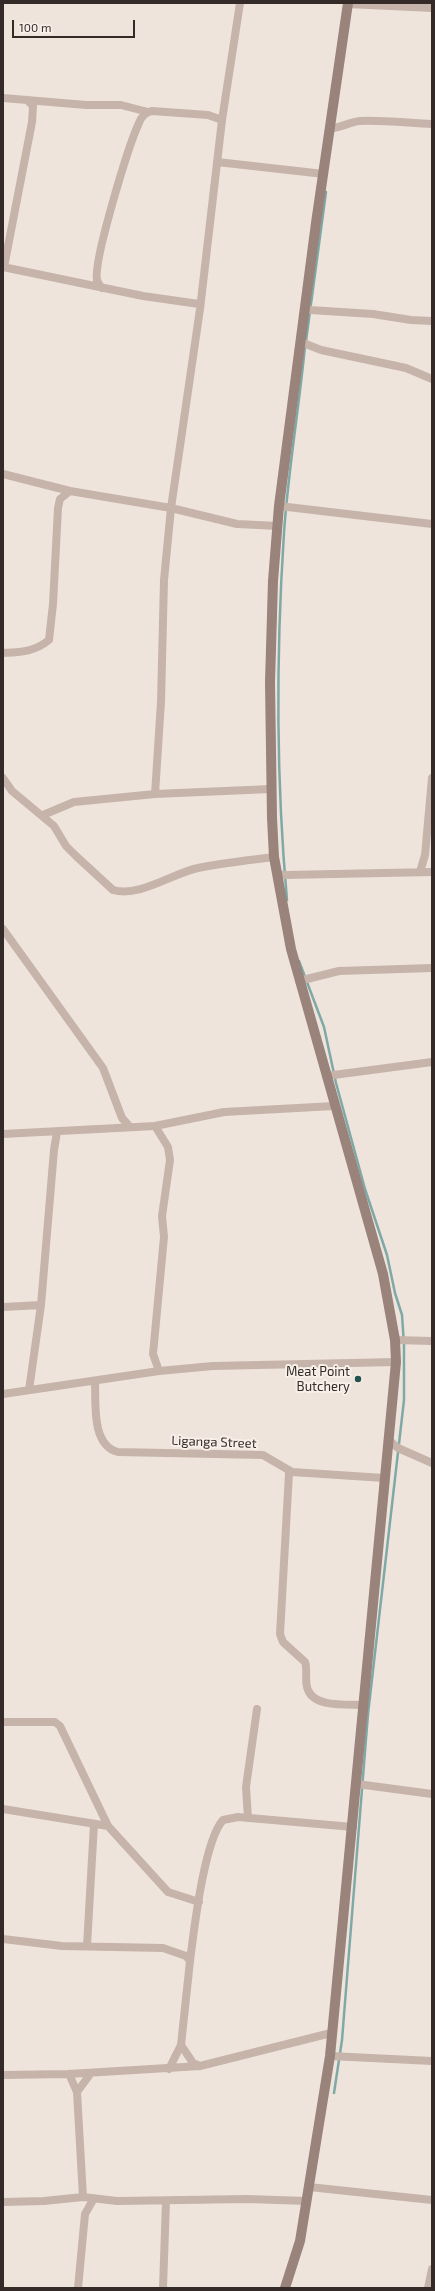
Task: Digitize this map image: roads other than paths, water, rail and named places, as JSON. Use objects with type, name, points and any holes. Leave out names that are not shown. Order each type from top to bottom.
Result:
[{"type":"main road","points":[[285,2288],[300,2241],[330,2056],[331,2033],[357,1784],[384,1478],[390,1441],[396,1362],[395,1340],[383,1274],[299,981],[274,856],[271,789],[270,682],[273,582],[279,506],[329,128],[348,3]]},
{"type":"street","points":[[155,794],[161,702],[164,580],[171,508],[222,120],[240,3]]},
{"type":"street","points":[[348,3],[432,8]]},
{"type":"street","points":[[3,98],[86,106],[121,106],[148,112],[208,115],[222,120]]},
{"type":"street","points":[[27,100],[33,106],[32,122],[4,267],[143,296],[199,304]]},
{"type":"street","points":[[102,288],[97,281],[97,275],[103,242],[124,165],[139,122],[148,112]]},
{"type":"street","points":[[329,128],[334,128],[352,122],[368,121],[432,124]]},
{"type":"street","points":[[217,162],[324,174]]},
{"type":"street","points":[[305,305],[310,310],[373,314],[411,320],[432,320]]},
{"type":"street","points":[[301,342],[305,345],[321,350],[406,368],[432,379]]},
{"type":"street","points":[[3,474],[70,491],[171,508],[238,524],[278,526]]},
{"type":"street","points":[[3,654],[28,652],[39,648],[49,640],[54,604],[58,508],[60,499],[70,491]]},
{"type":"street","points":[[279,506],[432,524]]},
{"type":"street","points":[[3,778],[12,791],[43,815],[54,826],[66,846],[76,856],[113,890],[119,892],[134,890],[197,869],[274,856]]},
{"type":"street","points":[[420,872],[425,855],[432,778]]},
{"type":"street","points":[[43,815],[74,802],[155,794],[271,789]]},
{"type":"street","points":[[277,874],[432,872]]},
{"type":"street","points":[[3,929],[103,1068],[122,1118],[130,1128]]},
{"type":"street","points":[[299,981],[339,971],[432,968]]},
{"type":"street","points":[[326,1076],[432,1062]]},
{"type":"street","points":[[3,1134],[155,1126],[224,1112],[334,1106]]},
{"type":"street","points":[[155,1126],[168,1147],[170,1160],[163,1210],[164,1238],[154,1354],[159,1371]]},
{"type":"street","points":[[29,1390],[41,1305],[54,1150],[57,1132]]},
{"type":"street","points":[[3,1307],[41,1305]]},
{"type":"street","points":[[395,1340],[432,1341]]},
{"type":"street","points":[[3,1394],[159,1371],[213,1366],[396,1362]]},
{"type":"street","name":"Liganga Street","points":[[95,1381],[99,1430],[104,1442],[111,1450],[118,1452],[263,1455],[295,1473],[384,1478]]},
{"type":"street","points":[[390,1441],[398,1448],[432,1463]]},
{"type":"street","points":[[289,1473],[280,1634],[283,1642],[305,1662],[308,1690],[315,1699],[325,1702],[364,1706]]},
{"type":"street","points":[[248,1818],[246,1787],[257,1709]]},
{"type":"street","points":[[3,1722],[55,1722],[60,1726],[108,1826],[168,1892],[199,1902]]},
{"type":"street","points":[[357,1784],[432,1794]]},
{"type":"street","points":[[3,1808],[108,1826]]},
{"type":"street","points":[[169,2069],[181,2045],[190,1961],[199,1902],[214,1832],[223,1820],[230,1818],[248,1818],[352,1827]]},
{"type":"street","points":[[87,1946],[94,1824]]},
{"type":"street","points":[[3,1939],[62,1946],[163,1948],[186,1956],[190,1961]]},
{"type":"street","points":[[3,2075],[91,2073],[200,2066],[331,2033]]},
{"type":"street","points":[[181,2045],[193,2063],[200,2066]]},
{"type":"street","points":[[330,2056],[432,2061]]},
{"type":"street","points":[[77,2092],[91,2073]]},
{"type":"street","points":[[69,2074],[77,2092],[83,2197]]},
{"type":"street","points":[[309,2187],[431,2201]]},
{"type":"street","points":[[3,2202],[44,2201],[83,2197],[93,2200],[166,2201],[247,2199],[307,2201]]},
{"type":"street","points":[[78,2288],[84,2221],[87,2208],[93,2200]]},
{"type":"street","points":[[163,2288],[166,2201]]},
{"type":"street","points":[[428,2288],[432,2269]]},
{"type":"waterway","points":[[306,341],[326,192]]},
{"type":"waterway","points":[[287,900],[283,854],[278,716],[281,579],[286,510],[305,346]]},
{"type":"waterway","points":[[299,961],[324,1027],[336,1083],[365,1189],[387,1255],[395,1293],[402,1315],[404,1345],[404,1400],[368,1714],[342,2040],[334,2093]]},
{"type":"place","name":"Meat Point Butchery","points":[[358,1379]]}]
